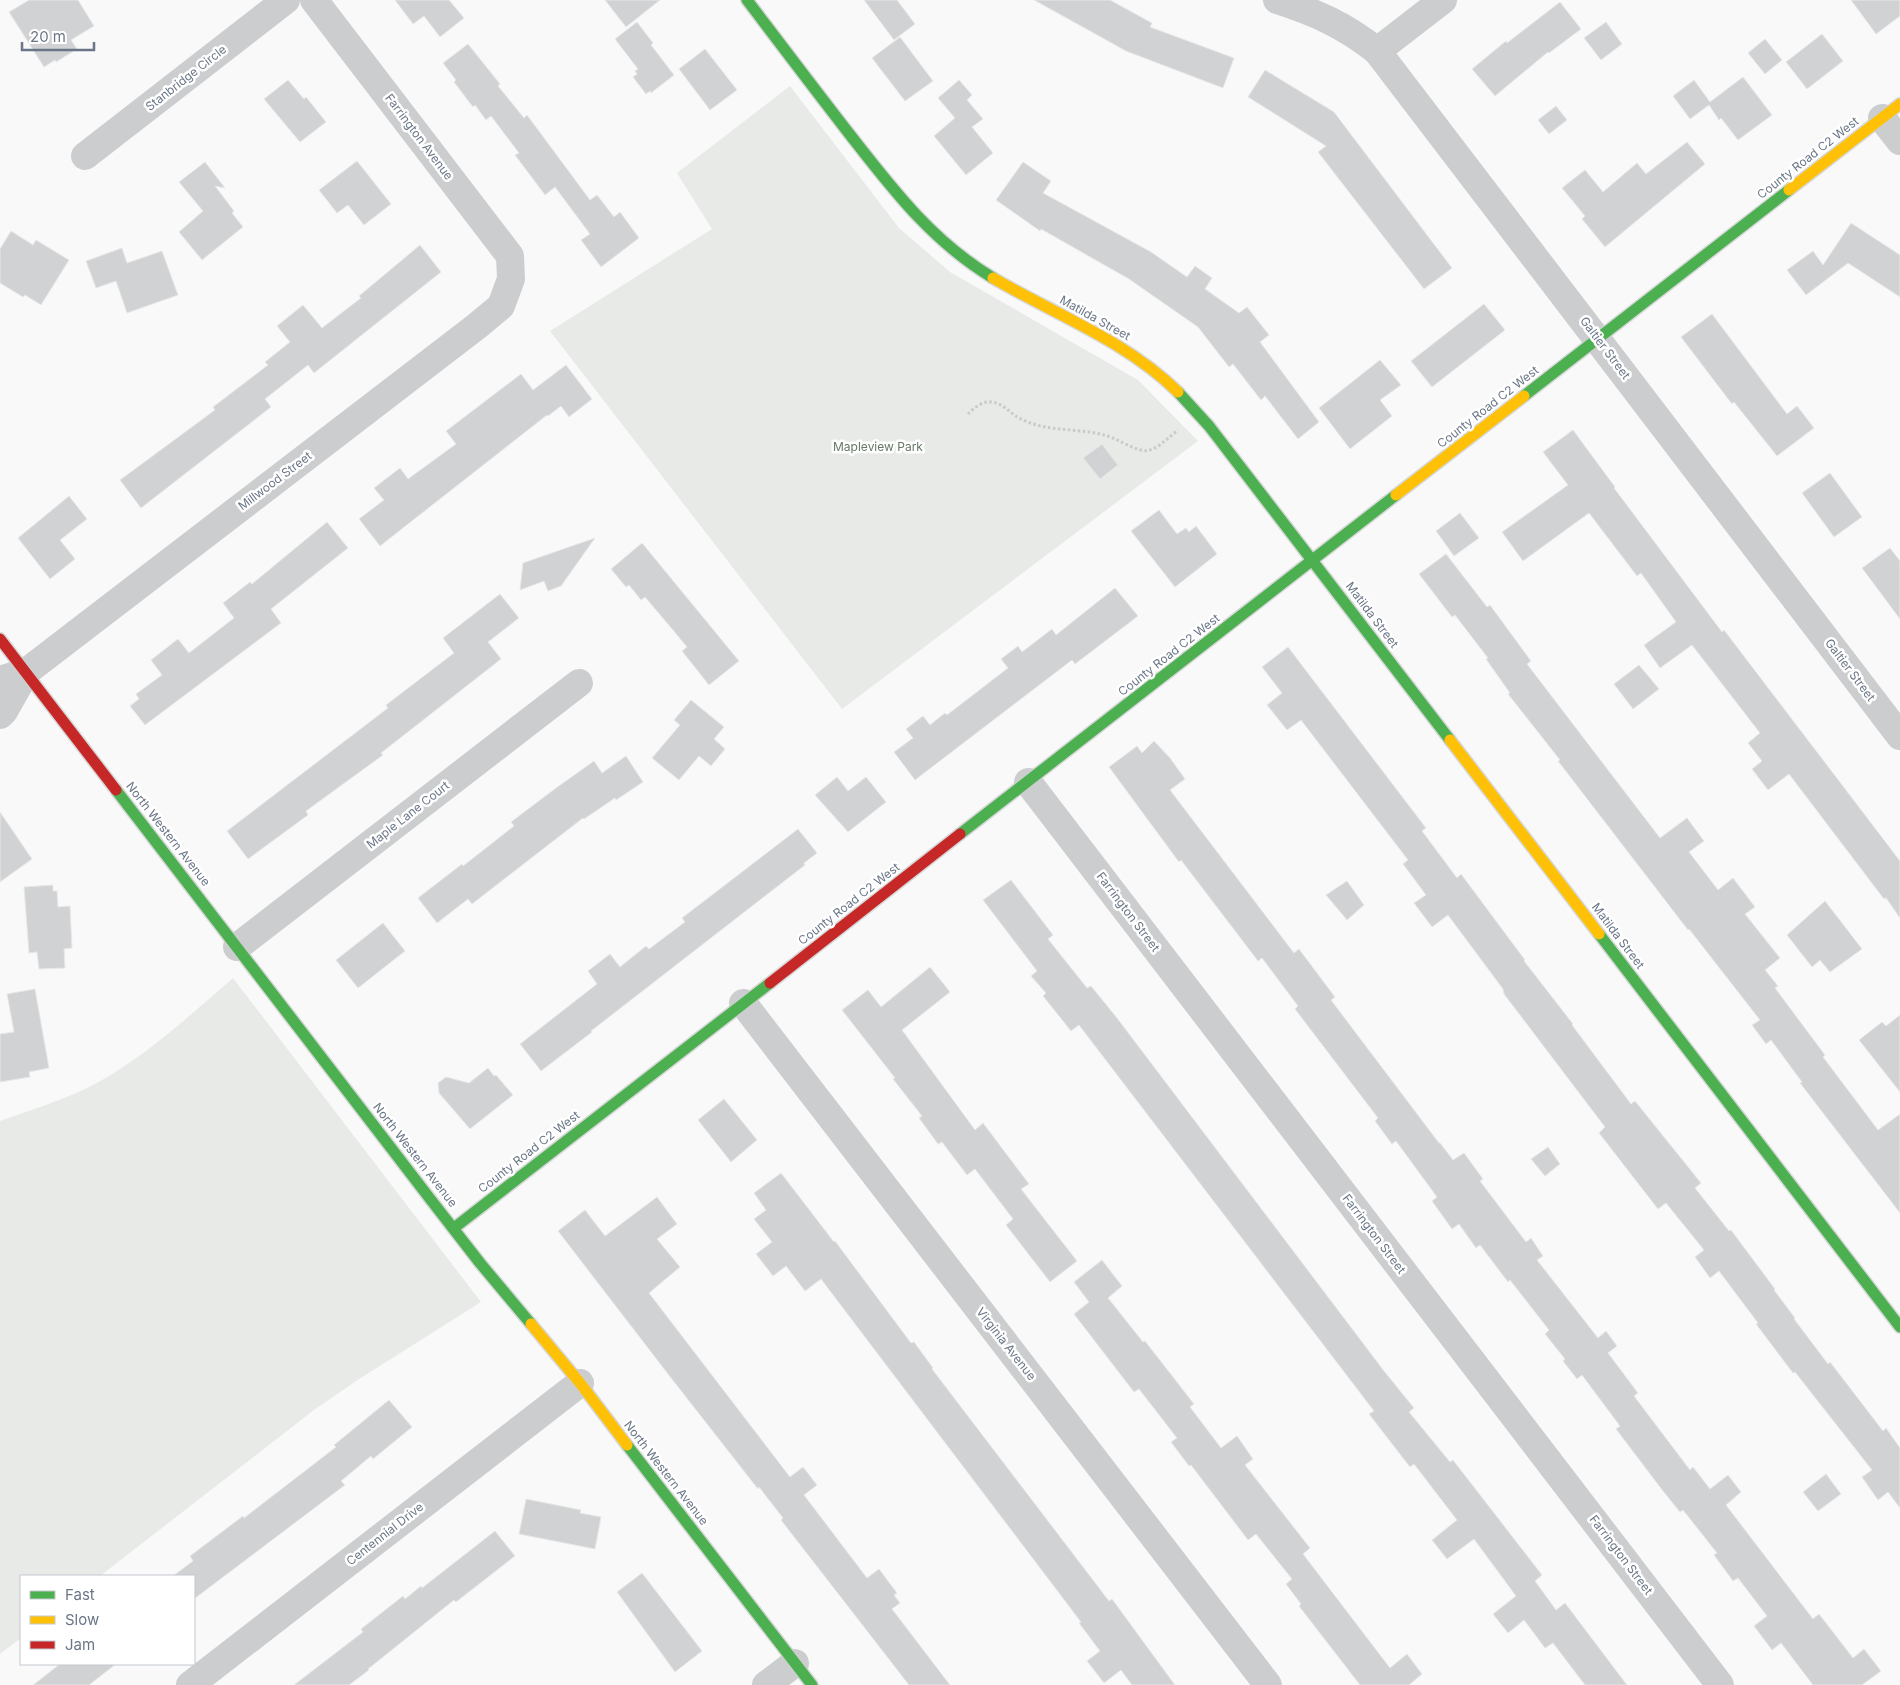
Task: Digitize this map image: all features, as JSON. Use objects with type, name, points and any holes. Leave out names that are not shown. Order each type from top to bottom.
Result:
[{"type":"street","name":"Stanbridge Circle","points":[[85,156],[286,0]]},
{"type":"street","name":"Farrington Avenue","points":[[314,0],[510,256],[511,279]]},
{"type":"street","name":"Matilda Street","points":[[747,0],[889,186],[926,228],[959,256],[995,279],[1110,341],[1144,363],[1178,391],[1199,414],[1900,1327]]},
{"type":"street","name":"Galtier Street","points":[[1277,0],[1324,16],[1354,33],[1377,51],[1900,736]]},
{"type":"street","points":[[1377,51],[1443,0]]},
{"type":"street","points":[[1891,111],[1900,141]]},
{"type":"street","name":"County Road C2 West","points":[[454,1228],[1891,111]]},
{"type":"street","name":"Millwood Street","points":[[26,672],[477,326],[501,306],[511,279]]},
{"type":"street","name":"North Western Avenue","points":[[0,639],[480,1263],[580,1383],[812,1685]]},
{"type":"street","points":[[0,680],[26,672]]},
{"type":"street","points":[[0,715],[26,672]]},
{"type":"street","name":"Maple Lane Court","points":[[238,947],[579,683]]},
{"type":"street","name":"Farrington Street","points":[[1028,782],[1720,1685]]},
{"type":"street","name":"Virginia Avenue","points":[[743,1003],[1268,1685]]},
{"type":"street","name":"Centennial Drive","points":[[190,1685],[580,1383]]},
{"type":"street","points":[[766,1685],[795,1663]]},
{"type":"path","points":[[968,414],[974,407],[990,402],[1008,408],[1018,418],[1045,428],[1104,435],[1143,451],[1156,447],[1199,414]]},
{"type":"green space","name":"Mapleview Park","points":[[790,86],[899,228],[950,272],[1138,380],[1198,441],[842,709],[550,331],[712,229],[677,173]]},
{"type":"green space","points":[[233,978],[481,1302],[356,1381],[314,1410],[101,1575],[20,1575],[20,1639],[0,1654],[0,1121],[93,1085],[130,1062],[183,1021]]},
{"type":"building","points":[[29,0],[78,0],[94,26],[71,40],[77,49],[44,67],[9,12]]},
{"type":"building","points":[[395,0],[449,0],[464,18],[440,37],[424,16],[413,24]]},
{"type":"building","points":[[605,0],[660,0],[626,27]]},
{"type":"building","points":[[864,0],[897,0],[915,24],[894,40]]},
{"type":"building","points":[[1034,0],[1110,0],[1152,23],[1150,27],[1234,58],[1223,88],[1126,51]]},
{"type":"building","points":[[1851,0],[1900,0],[1900,16],[1876,34]]},
{"type":"building","points":[[1560,2],[1581,29],[1548,52],[1495,96],[1472,69],[1506,41],[1507,43]]},
{"type":"building","points":[[637,22],[653,43],[651,45],[674,75],[651,93],[650,91],[646,94],[633,77],[637,74],[635,71],[638,69],[615,39]]},
{"type":"building","points":[[1606,22],[1622,44],[1601,60],[1584,38]]},
{"type":"building","points":[[1822,34],[1843,61],[1807,89],[1786,62]]},
{"type":"building","points":[[900,37],[933,81],[905,101],[872,58]]},
{"type":"building","points":[[1765,39],[1782,60],[1765,74],[1748,53]]},
{"type":"building","points":[[468,44],[524,118],[527,115],[590,200],[597,195],[614,217],[620,212],[639,238],[601,267],[581,240],[590,234],[555,187],[545,195],[515,155],[519,153],[491,116],[486,120],[475,105],[473,107],[454,82],[456,80],[443,63]]},
{"type":"building","points":[[705,49],[737,90],[710,110],[679,69]]},
{"type":"building","points":[[1265,70],[1334,112],[1452,268],[1424,289],[1318,152],[1326,146],[1248,97]]},
{"type":"building","points":[[1743,77],[1772,115],[1738,140],[1721,118],[1719,120],[1709,105],[1690,119],[1673,96],[1694,80],[1710,102]]},
{"type":"building","points":[[288,80],[304,99],[306,97],[326,122],[300,142],[264,99]]},
{"type":"building","points":[[959,80],[972,95],[967,100],[983,119],[972,127],[993,153],[966,175],[934,136],[955,118],[938,98]]},
{"type":"building","points":[[1556,106],[1567,120],[1549,134],[1538,120]]},
{"type":"building","points":[[1687,142],[1705,164],[1605,247],[1582,219],[1585,216],[1562,188],[1585,170],[1603,192],[1637,163],[1646,174]]},
{"type":"building","points":[[357,161],[391,204],[364,225],[348,205],[337,213],[319,190]]},
{"type":"building","points":[[205,162],[225,188],[215,186],[234,211],[232,213],[243,227],[202,260],[179,232],[203,211],[179,182]]},
{"type":"building","points":[[1023,162],[1051,181],[1043,193],[1151,252],[1187,277],[1195,266],[1212,278],[1205,289],[1239,313],[1247,307],[1269,335],[1260,342],[1319,422],[1298,439],[1265,396],[1261,400],[1233,364],[1229,367],[1198,327],[1129,279],[1041,229],[1040,231],[996,200]]},
{"type":"building","points":[[1851,223],[1900,255],[1900,297],[1848,263],[1806,295],[1787,270],[1813,251],[1823,265]]},
{"type":"building","points":[[11,231],[33,245],[36,240],[69,260],[41,305],[0,283],[0,249]]},
{"type":"building","points":[[420,245],[441,272],[314,373],[308,365],[265,399],[271,407],[141,508],[120,480],[215,410],[213,407],[268,365],[265,362],[290,342],[277,326],[303,305],[322,328],[361,298],[359,296]]},
{"type":"building","points":[[122,248],[127,263],[162,251],[178,295],[127,313],[116,281],[96,288],[86,261]]},
{"type":"building","points":[[1484,304],[1505,330],[1432,387],[1411,361]]},
{"type":"building","points":[[1712,314],[1787,414],[1797,406],[1814,428],[1777,456],[1734,402],[1732,404],[1681,337]]},
{"type":"building","points":[[1380,360],[1401,385],[1380,400],[1392,416],[1350,449],[1319,408]]},
{"type":"building","points":[[566,365],[592,399],[569,417],[561,406],[547,415],[380,546],[359,519],[384,500],[374,488],[400,468],[408,479],[456,444],[446,431],[521,374],[533,390]]},
{"type":"building","points":[[1573,430],[1722,632],[1724,630],[1900,861],[1900,918],[1789,774],[1768,790],[1752,769],[1762,761],[1748,743],[1760,733],[1692,645],[1660,668],[1644,645],[1676,622],[1641,573],[1637,576],[1589,513],[1523,561],[1502,532],[1568,485],[1543,452]]},
{"type":"building","points":[[1102,444],[1118,465],[1100,479],[1083,458]]},
{"type":"building","points":[[1830,473],[1862,517],[1834,537],[1802,493]]},
{"type":"building","points":[[69,496],[87,519],[60,540],[75,559],[50,579],[18,538]]},
{"type":"building","points":[[1159,510],[1177,534],[1186,528],[1189,532],[1196,526],[1217,554],[1175,587],[1131,531]]},
{"type":"building","points":[[1460,513],[1479,538],[1454,556],[1436,531]]},
{"type":"building","points":[[327,522],[348,548],[271,609],[281,623],[145,725],[130,706],[139,699],[136,694],[162,675],[151,660],[178,639],[189,653],[234,618],[223,603],[250,582],[252,584]]},
{"type":"building","points":[[595,538],[561,586],[548,591],[544,581],[520,590],[523,563]]},
{"type":"building","points":[[642,543],[739,661],[709,685],[682,651],[687,647],[673,630],[645,597],[641,600],[629,585],[626,587],[611,569]]},
{"type":"building","points":[[1890,548],[1900,561],[1900,619],[1862,568]]},
{"type":"building","points":[[1446,554],[1487,607],[1490,605],[1531,661],[1527,664],[1660,838],[1687,818],[1704,841],[1689,852],[1718,890],[1733,878],[1755,907],[1745,914],[1780,958],[1765,970],[1778,986],[1775,988],[1825,1055],[1823,1057],[1878,1130],[1900,1114],[1900,1213],[1800,1083],[1802,1082],[1771,1040],[1766,1044],[1752,1025],[1760,1020],[1558,761],[1560,760],[1508,694],[1510,693],[1486,659],[1488,658],[1455,615],[1452,617],[1419,574]]},
{"type":"building","points":[[1115,588],[1138,616],[1075,664],[1072,660],[915,780],[894,752],[913,738],[906,729],[923,716],[930,725],[945,713],[947,715],[1008,668],[1001,659],[1018,646],[1022,652],[1052,629],[1056,635]]},
{"type":"building","points":[[500,594],[519,618],[488,642],[501,659],[381,753],[383,755],[306,811],[308,815],[248,859],[227,831],[388,708],[386,705],[454,653],[443,638]]},
{"type":"building","points":[[1288,647],[1426,828],[1422,831],[1457,878],[1461,874],[1631,1104],[1635,1101],[1701,1183],[1695,1188],[1729,1231],[1731,1230],[1828,1364],[1830,1362],[1883,1431],[1886,1428],[1900,1448],[1900,1508],[1888,1492],[1878,1500],[1862,1477],[1872,1470],[1795,1372],[1793,1373],[1719,1271],[1710,1278],[1695,1257],[1704,1250],[1666,1203],[1658,1209],[1599,1133],[1605,1127],[1504,994],[1503,989],[1448,915],[1432,927],[1414,903],[1426,895],[1403,864],[1408,860],[1301,720],[1287,730],[1267,705],[1282,693],[1262,667]]},
{"type":"building","points":[[1639,665],[1659,689],[1633,709],[1614,684]]},
{"type":"building","points":[[691,700],[724,727],[714,739],[725,749],[711,766],[699,756],[679,780],[652,758],[680,725],[674,720]]},
{"type":"building","points":[[1154,741],[1170,758],[1185,779],[1170,790],[1294,953],[1299,949],[1335,997],[1331,1000],[1439,1143],[1453,1160],[1464,1153],[1483,1179],[1480,1181],[1526,1242],[1531,1238],[1543,1256],[1537,1260],[1598,1338],[1606,1331],[1617,1346],[1608,1353],[1638,1393],[1634,1396],[1690,1470],[1693,1467],[1710,1489],[1728,1475],[1741,1492],[1726,1505],[1813,1619],[1819,1614],[1853,1658],[1864,1649],[1881,1671],[1862,1685],[1813,1685],[1781,1643],[1772,1650],[1754,1626],[1767,1616],[1738,1578],[1733,1581],[1714,1555],[1717,1553],[1683,1510],[1680,1512],[1663,1491],[1616,1429],[1620,1426],[1582,1375],[1577,1379],[1563,1361],[1565,1359],[1545,1334],[1549,1330],[1510,1280],[1508,1282],[1480,1245],[1476,1248],[1459,1224],[1452,1229],[1432,1201],[1437,1197],[1396,1141],[1392,1144],[1375,1121],[1378,1118],[1295,1009],[1298,1006],[1262,958],[1258,961],[1181,860],[1179,862],[1109,767],[1137,746],[1142,753]]},
{"type":"building","points":[[626,756],[643,782],[616,800],[615,798],[583,818],[472,904],[468,899],[437,923],[418,898],[514,826],[511,822],[594,761],[602,773]]},
{"type":"building","points":[[837,777],[848,791],[866,777],[886,802],[848,832],[815,795]]},
{"type":"building","points":[[0,812],[32,859],[0,882]]},
{"type":"building","points":[[798,829],[817,853],[804,863],[805,865],[541,1071],[520,1044],[597,984],[588,971],[610,954],[620,967],[646,946],[649,949],[685,922],[682,918]]},
{"type":"building","points":[[1011,880],[1053,935],[1048,939],[1087,988],[1091,986],[1117,1018],[1414,1408],[1409,1412],[1450,1462],[1453,1460],[1542,1575],[1535,1581],[1556,1610],[1565,1603],[1627,1685],[1585,1685],[1553,1643],[1545,1648],[1524,1620],[1508,1633],[1493,1614],[1516,1596],[1474,1539],[1447,1559],[1432,1540],[1457,1520],[1414,1464],[1410,1467],[1369,1414],[1374,1411],[1079,1025],[1071,1031],[1043,996],[1046,993],[1031,976],[1037,971],[983,900]]},
{"type":"building","points":[[1347,881],[1364,905],[1347,920],[1326,895]]},
{"type":"building","points":[[53,885],[53,891],[57,891],[58,907],[70,906],[72,948],[64,949],[65,968],[39,969],[37,952],[29,953],[24,887]]},
{"type":"building","points":[[1825,901],[1862,949],[1830,972],[1820,960],[1812,967],[1787,935]]},
{"type":"building","points":[[383,923],[405,951],[358,988],[336,960]]},
{"type":"building","points":[[930,967],[950,992],[902,1030],[975,1130],[983,1123],[1029,1184],[1021,1189],[1077,1261],[1050,1282],[1006,1225],[1013,1219],[975,1169],[967,1175],[942,1142],[938,1144],[919,1118],[922,1116],[893,1079],[895,1078],[842,1010],[868,990],[881,1007]]},
{"type":"building","points":[[35,989],[49,1068],[29,1072],[30,1077],[0,1082],[0,1034],[14,1032],[7,994]]},
{"type":"building","points":[[1900,1015],[1900,1092],[1859,1040],[1882,1022],[1886,1026]]},
{"type":"building","points":[[488,1068],[513,1095],[470,1129],[439,1093],[438,1083],[446,1077],[469,1083]]},
{"type":"building","points":[[724,1099],[757,1140],[731,1162],[698,1120]]},
{"type":"building","points":[[1548,1147],[1560,1164],[1545,1176],[1531,1159]]},
{"type":"building","points":[[781,1173],[835,1241],[911,1343],[914,1342],[932,1369],[1109,1601],[1112,1599],[1175,1685],[1132,1685],[1121,1670],[1104,1683],[1087,1661],[1100,1651],[1079,1623],[1081,1622],[821,1279],[805,1291],[786,1266],[773,1276],[756,1254],[772,1242],[754,1219],[766,1210],[754,1193]]},
{"type":"building","points":[[657,1197],[677,1224],[657,1239],[680,1267],[649,1293],[790,1477],[803,1467],[817,1485],[804,1495],[867,1578],[879,1569],[897,1593],[894,1595],[900,1603],[892,1609],[950,1685],[909,1685],[781,1520],[783,1518],[759,1487],[758,1489],[558,1231],[585,1210],[605,1236]]},
{"type":"building","points":[[1102,1260],[1122,1286],[1108,1298],[1143,1342],[1145,1341],[1194,1404],[1190,1407],[1221,1448],[1237,1436],[1253,1459],[1245,1465],[1310,1548],[1303,1554],[1390,1668],[1407,1654],[1422,1674],[1409,1685],[1360,1685],[1299,1606],[1301,1604],[1286,1584],[1292,1579],[1256,1534],[1248,1540],[1191,1465],[1189,1466],[1171,1442],[1177,1438],[1139,1389],[1134,1392],[1074,1314],[1089,1302],[1074,1282]]},
{"type":"building","points":[[389,1400],[412,1427],[373,1459],[371,1456],[341,1481],[345,1485],[195,1598],[195,1575],[174,1575],[193,1561],[190,1556],[243,1516],[244,1518],[336,1447],[334,1445]]},
{"type":"building","points":[[1826,1474],[1841,1494],[1818,1511],[1803,1492]]},
{"type":"building","points":[[526,1499],[581,1510],[580,1513],[601,1517],[595,1549],[519,1534]]},
{"type":"building","points":[[495,1531],[515,1556],[456,1602],[454,1600],[369,1670],[349,1685],[294,1685],[363,1632],[361,1629],[403,1596],[405,1599],[421,1586],[422,1588]]},
{"type":"building","points":[[642,1573],[702,1651],[675,1672],[617,1592]]},
{"type":"building","points":[[59,1665],[115,1665],[89,1685],[33,1685]]},
{"type":"traffic: fast","points":[[747,0],[851,136],[915,214],[951,248],[993,278]]},
{"type":"traffic: fast","points":[[1524,396],[1789,190]]},
{"type":"traffic: fast","points":[[1178,392],[1209,426],[1450,740]]},
{"type":"traffic: fast","points":[[960,834],[1396,495]]},
{"type":"traffic: fast","points":[[116,790],[431,1200],[531,1324]]},
{"type":"traffic: fast","points":[[1599,934],[1900,1327]]},
{"type":"traffic: fast","points":[[454,1228],[770,983]]},
{"type":"traffic: fast","points":[[627,1445],[812,1685]]},
{"type":"traffic: slow","points":[[1789,190],[1900,104]]},
{"type":"traffic: slow","points":[[993,278],[1089,329],[1136,357],[1178,392]]},
{"type":"traffic: slow","points":[[1396,495],[1524,396]]},
{"type":"traffic: slow","points":[[1450,740],[1599,934]]},
{"type":"traffic: slow","points":[[531,1324],[580,1383],[627,1445]]},
{"type":"traffic: jam","points":[[0,639],[116,790]]},
{"type":"traffic: jam","points":[[770,983],[960,834]]}]
